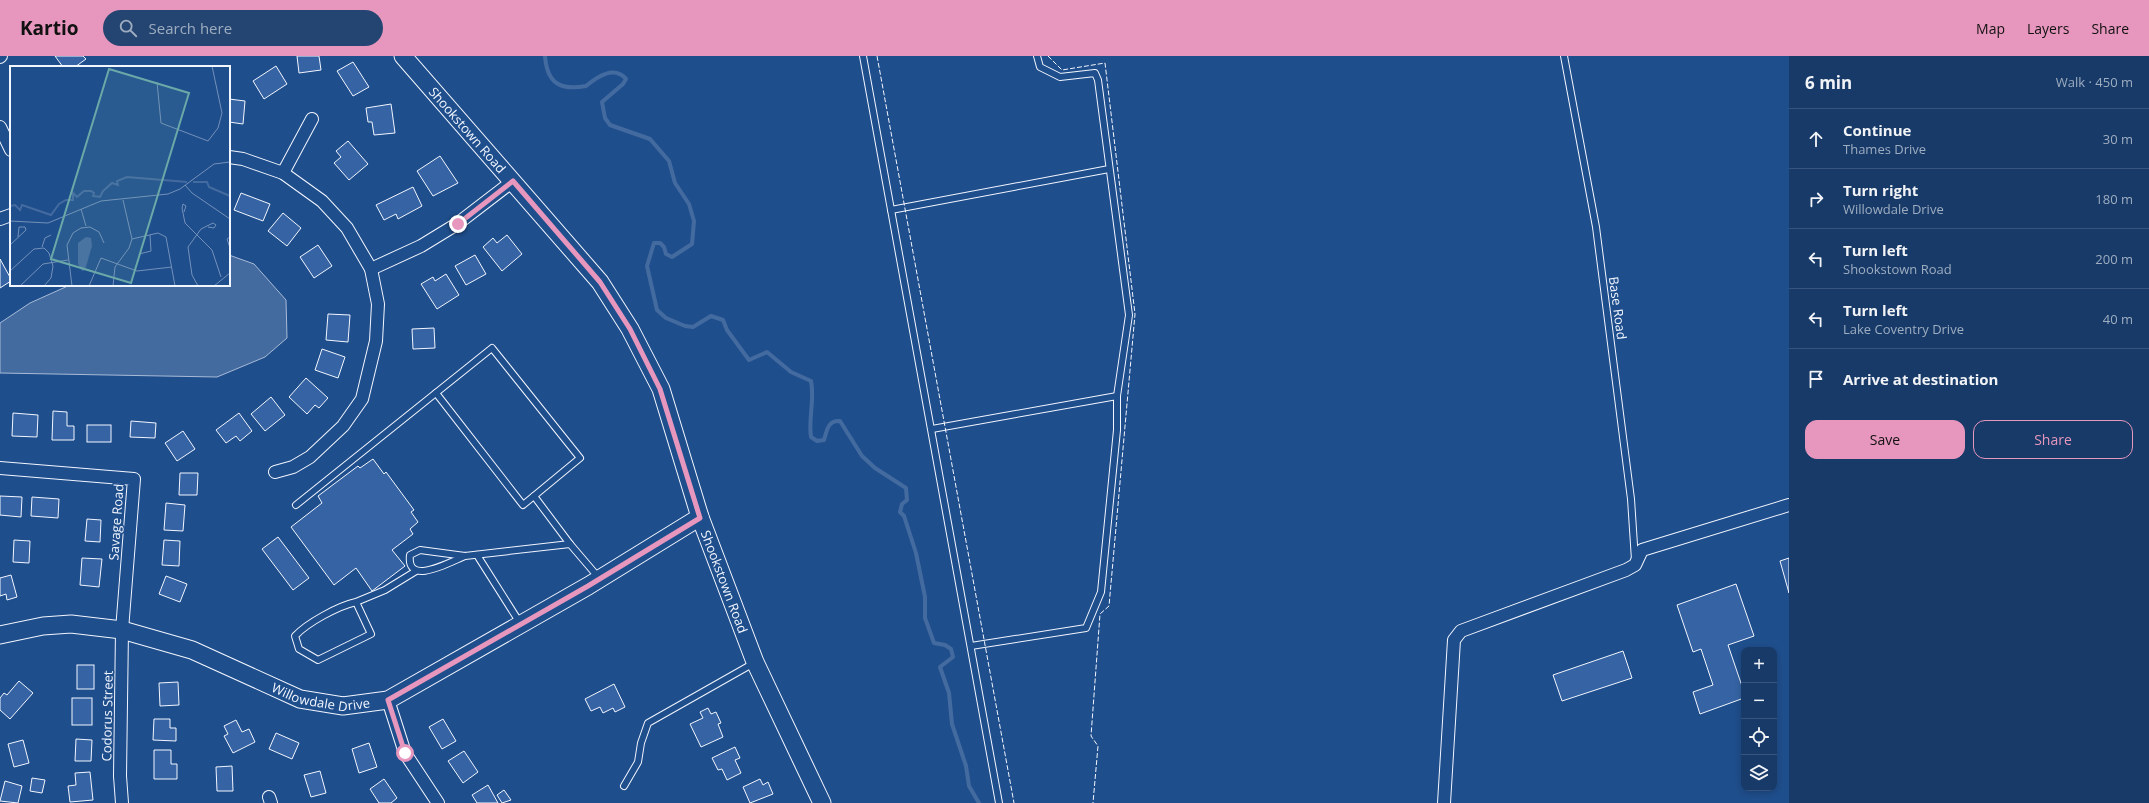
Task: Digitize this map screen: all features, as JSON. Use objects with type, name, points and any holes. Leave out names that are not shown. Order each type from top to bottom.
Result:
[{"type":"street","name":"Shookstown Road","points":[[403,56],[600,282],[630,329],[660,389],[700,518],[755,662],[822,803]]},
{"type":"street","points":[[283,173],[312,119]]},
{"type":"street","points":[[0,127],[10,148]]},
{"type":"street","points":[[230,157],[243,159],[283,173],[322,201],[342,222],[371,269],[378,304],[376,341],[362,399],[342,426],[310,457],[293,467],[274,472]]},
{"type":"street","points":[[371,269],[422,246],[458,224],[513,181]]},
{"type":"street","points":[[0,220],[10,215]]},
{"type":"street","name":"Savage Road","points":[[0,468],[134,479],[122,630]]},
{"type":"street","points":[[1444,803],[1454,640],[1461,631],[1626,570],[1635,565],[1642,550],[1789,504]]},
{"type":"street","name":"Willowdale Drive","points":[[0,635],[43,626],[64,624],[122,630],[192,650],[300,699],[342,706],[388,700],[600,579],[700,518]]},
{"type":"street","name":"Codorus Street","points":[[122,630],[120,776],[122,803]]},
{"type":"street","points":[[388,700],[405,753],[438,803]]},
{"type":"lane","points":[[863,56],[999,803]]},
{"type":"lane","points":[[971,646],[1086,628],[1101,592],[1117,430],[1117,396],[1129,315],[1098,80],[1095,73],[1060,77],[1040,67],[1038,56]]},
{"type":"lane","name":"Base Road","points":[[1564,56],[1596,227],[1631,499],[1635,565]]},
{"type":"lane","points":[[891,210],[1109,169]]},
{"type":"lane","points":[[296,505],[492,348],[580,458],[523,505],[436,393]]},
{"type":"lane","points":[[932,429],[1117,396]]},
{"type":"lane","points":[[534,496],[570,544],[600,579]]},
{"type":"lane","points":[[416,571],[409,563],[410,555],[414,552],[438,552],[464,556],[570,544]]},
{"type":"lane","points":[[477,555],[521,624]]},
{"type":"lane","points":[[356,602],[371,634],[318,660],[299,650],[295,636],[300,630],[345,605],[385,590],[416,571],[432,569],[464,556]]},
{"type":"lane","points":[[624,786],[638,762],[641,743],[648,723],[755,662]]},
{"type":"water","points":[[230,255],[254,264],[286,300],[287,338],[265,357],[217,377],[0,373],[0,323],[30,303],[68,286],[230,286]]},
{"type":"building","points":[[55,56],[83,56],[86,59],[76,66],[62,66]]},
{"type":"building","points":[[297,56],[319,56],[321,70],[299,73]]},
{"type":"building","points":[[353,62],[369,87],[353,96],[337,71]]},
{"type":"building","points":[[276,66],[287,84],[264,99],[253,81]]},
{"type":"building","points":[[230,99],[245,101],[243,124],[230,122]]},
{"type":"building","points":[[391,104],[395,133],[374,135],[372,122],[368,122],[366,108]]},
{"type":"building","points":[[348,141],[368,164],[349,180],[334,163],[341,157],[336,151]]},
{"type":"building","points":[[440,156],[458,183],[433,196],[417,171]]},
{"type":"building","points":[[413,187],[422,206],[398,219],[396,214],[384,220],[376,205]]},
{"type":"building","points":[[241,193],[270,204],[263,221],[234,210]]},
{"type":"building","points":[[283,213],[301,228],[287,246],[268,231]]},
{"type":"building","points":[[507,235],[522,254],[502,271],[483,247],[493,238],[497,243]]},
{"type":"building","points":[[318,245],[332,266],[314,278],[300,257]]},
{"type":"building","points":[[475,255],[486,274],[466,285],[455,266]]},
{"type":"building","points":[[0,259],[10,277],[10,282],[0,288]]},
{"type":"building","points":[[446,274],[459,295],[437,309],[421,284],[433,277],[435,281]]},
{"type":"building","points":[[328,314],[350,315],[348,342],[326,340]]},
{"type":"building","points":[[434,328],[435,348],[413,349],[412,329]]},
{"type":"building","points":[[322,349],[345,357],[338,378],[315,370]]},
{"type":"building","points":[[306,378],[328,398],[319,408],[315,405],[307,414],[289,397]]},
{"type":"building","points":[[271,397],[285,415],[265,431],[251,414]]},
{"type":"building","points":[[53,411],[67,412],[67,426],[74,426],[74,440],[52,440]]},
{"type":"building","points":[[13,413],[38,415],[37,437],[12,436]]},
{"type":"building","points":[[239,413],[252,431],[240,441],[236,436],[226,443],[216,430]]},
{"type":"building","points":[[131,421],[156,423],[155,438],[130,437]]},
{"type":"building","points":[[87,425],[111,425],[111,442],[87,442]]},
{"type":"building","points":[[183,431],[195,449],[177,461],[165,443]]},
{"type":"building","points":[[373,459],[384,474],[386,472],[414,510],[411,512],[418,522],[410,529],[413,534],[392,550],[405,566],[372,591],[356,568],[334,585],[291,527],[322,503],[318,496],[358,466],[360,468]]},
{"type":"building","points":[[180,473],[198,473],[197,495],[179,495]]},
{"type":"building","points":[[0,496],[22,497],[21,517],[0,515]]},
{"type":"building","points":[[32,497],[59,499],[58,518],[31,516]]},
{"type":"building","points":[[166,503],[185,505],[183,531],[164,530]]},
{"type":"building","points":[[87,519],[101,520],[100,542],[85,541]]},
{"type":"building","points":[[278,537],[309,578],[293,590],[262,549]]},
{"type":"building","points":[[14,540],[30,541],[29,563],[13,562]]},
{"type":"building","points":[[164,540],[180,541],[179,566],[162,565]]},
{"type":"building","points":[[82,558],[102,559],[99,587],[80,585]]},
{"type":"building","points":[[1789,558],[1789,593],[1780,561]]},
{"type":"building","points":[[11,575],[17,597],[7,600],[6,594],[0,596],[0,578]]},
{"type":"building","points":[[166,576],[187,584],[180,602],[159,594]]},
{"type":"building","points":[[1736,584],[1754,636],[1728,645],[1741,683],[1741,699],[1700,714],[1693,692],[1713,685],[1701,649],[1693,652],[1677,605]]},
{"type":"building","points":[[1623,651],[1632,678],[1562,701],[1553,675]]},
{"type":"building","points":[[77,665],[94,665],[94,689],[77,689]]},
{"type":"building","points":[[19,681],[33,693],[10,719],[0,710],[0,698],[4,693],[7,695]]},
{"type":"building","points":[[178,682],[179,705],[160,706],[159,683]]},
{"type":"building","points":[[614,684],[625,707],[615,712],[613,708],[603,713],[600,707],[591,711],[585,699]]},
{"type":"building","points":[[72,698],[92,698],[92,725],[72,725]]},
{"type":"building","points":[[708,708],[711,714],[716,712],[721,723],[718,724],[723,737],[701,747],[690,724],[703,718],[700,712]]},
{"type":"building","points":[[154,719],[170,719],[170,728],[176,728],[176,741],[153,740]]},
{"type":"building","points":[[443,719],[456,741],[442,749],[429,727]]},
{"type":"building","points":[[236,720],[242,732],[249,729],[255,742],[233,753],[224,736],[228,734],[224,726]]},
{"type":"building","points":[[276,733],[299,743],[292,759],[269,749]]},
{"type":"building","points":[[76,739],[92,740],[91,761],[75,761]]},
{"type":"building","points":[[23,740],[29,763],[14,767],[8,744]]},
{"type":"building","points":[[369,743],[377,767],[359,773],[352,749]]},
{"type":"building","points":[[735,747],[740,758],[735,760],[741,773],[727,780],[722,769],[718,770],[712,758]]},
{"type":"building","points":[[154,750],[171,750],[171,764],[177,764],[177,779],[154,779]]},
{"type":"building","points":[[464,751],[478,772],[463,783],[448,761]]},
{"type":"building","points":[[232,766],[233,791],[217,791],[216,767]]},
{"type":"building","points":[[320,771],[326,793],[311,797],[304,775]]},
{"type":"building","points":[[90,772],[93,800],[70,802],[68,786],[76,785],[75,773]]},
{"type":"building","points":[[32,778],[45,780],[42,793],[30,791]]},
{"type":"building","points":[[384,779],[397,798],[391,803],[379,803],[370,789]]},
{"type":"building","points":[[760,779],[763,785],[768,782],[773,794],[750,803],[743,787]]},
{"type":"building","points":[[5,781],[22,786],[18,803],[0,801]]},
{"type":"building","points":[[488,785],[498,803],[477,803],[472,795]]},
{"type":"building","points":[[504,790],[511,800],[502,803],[497,795]]},
{"type":"waterway","points":[[545,56],[546,65],[552,79],[562,86],[586,86],[600,76],[611,73],[616,73],[626,79],[623,84],[602,102],[605,118],[610,125],[650,139],[669,161],[675,183],[689,204],[694,221],[692,244],[672,257],[666,254],[664,247],[660,243],[654,243],[647,266],[657,310],[666,318],[685,326],[693,327],[711,316],[723,320],[727,330],[749,360],[767,352],[791,372],[811,381],[811,437],[817,441],[824,440],[830,424],[840,421],[862,456],[875,468],[906,488],[907,500],[902,504],[900,512],[904,516],[916,553],[925,597],[925,618],[934,643],[945,645],[951,649],[953,657],[940,667],[949,693],[952,724],[966,766],[969,786],[979,803]]},
{"type":"fence","points":[[877,56],[1014,803]]},
{"type":"fence","points":[[1048,56],[1062,70],[1105,63],[1135,314],[1109,606],[1100,614],[1091,736],[1098,746],[1093,803]]},
{"type":"route","points":[[405,753],[388,700],[588,586],[700,518],[660,389],[630,329],[600,282],[513,181],[458,224]]}]
